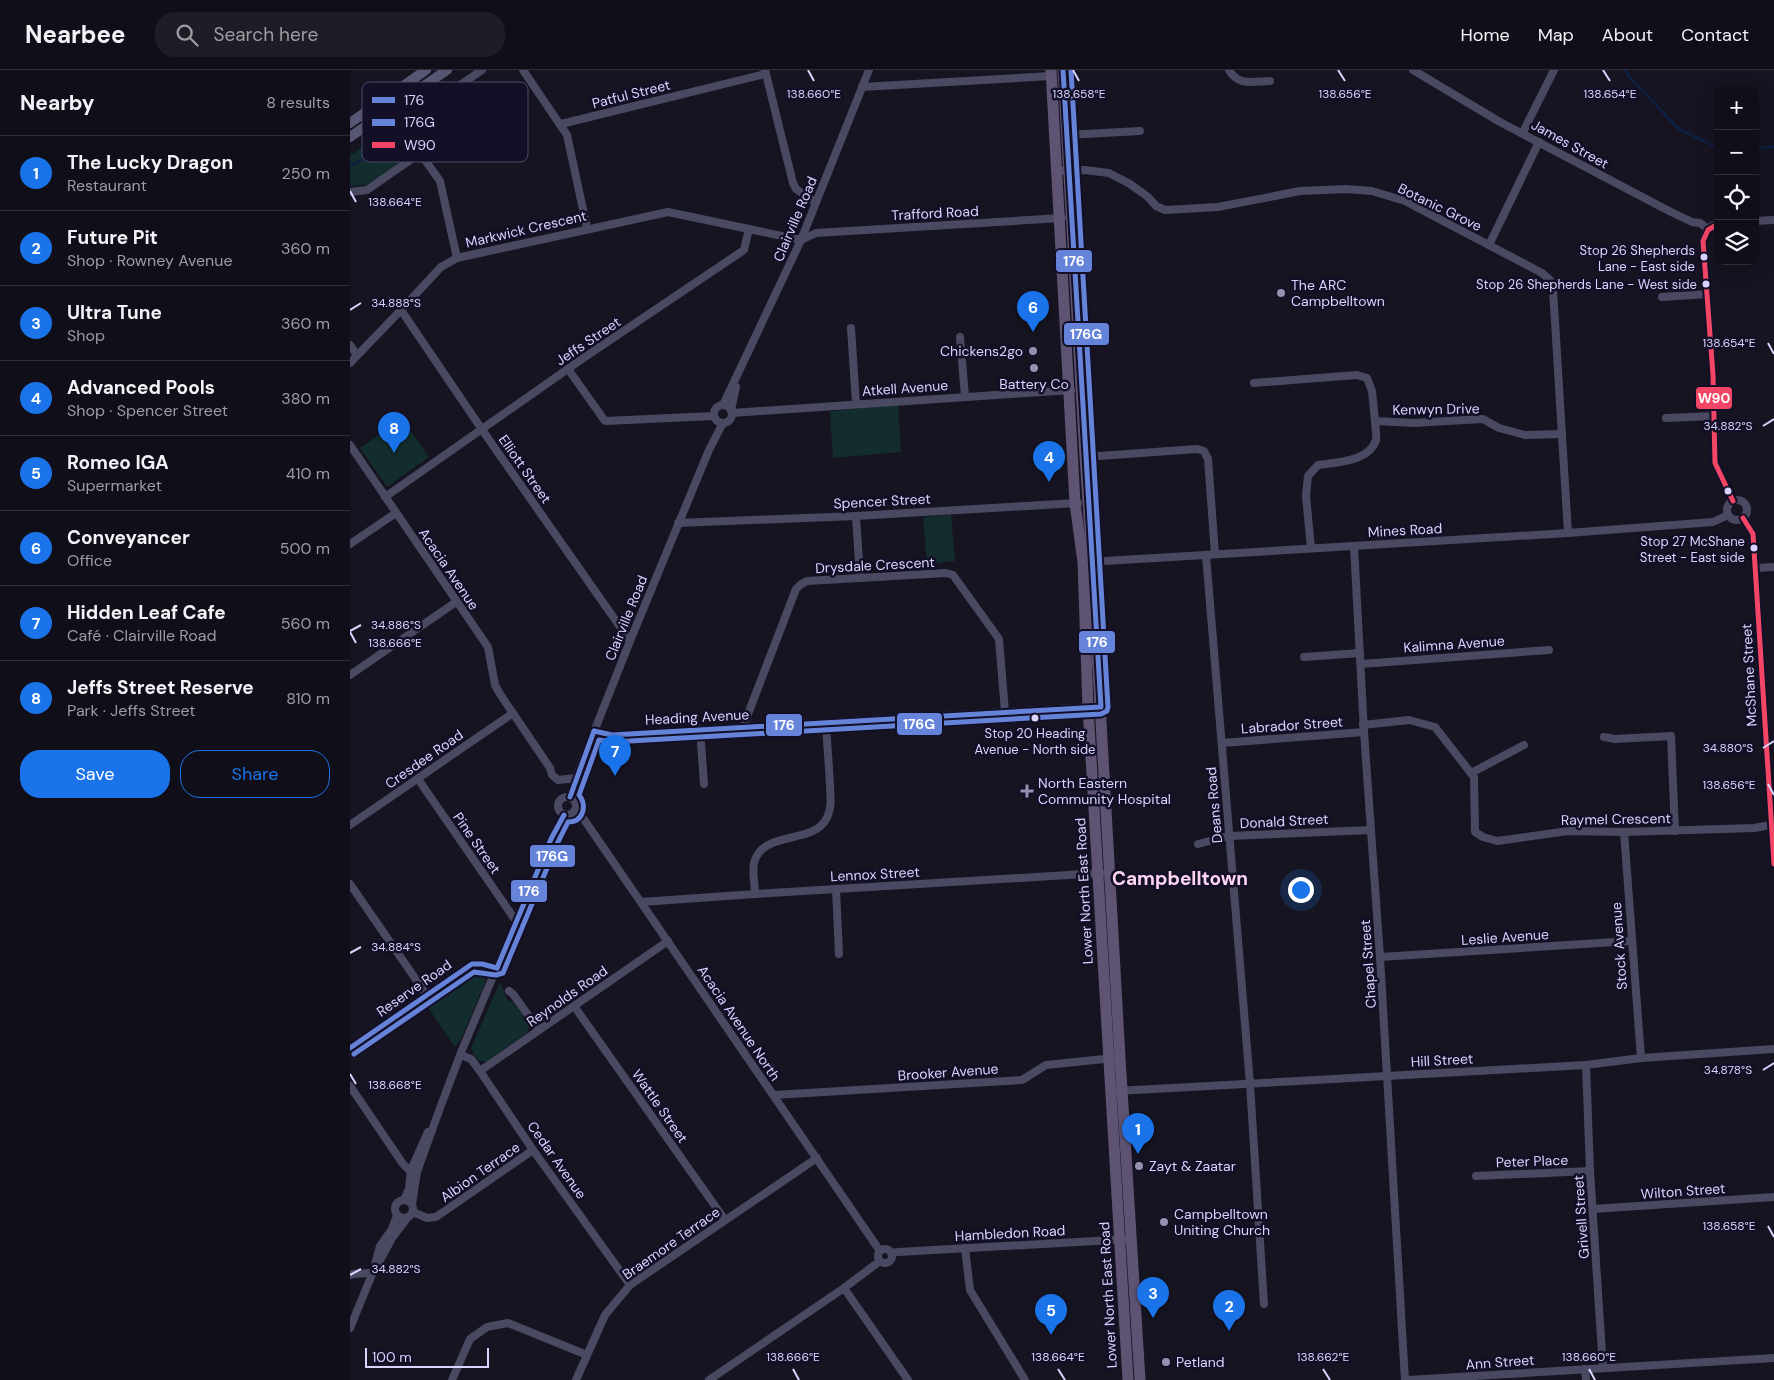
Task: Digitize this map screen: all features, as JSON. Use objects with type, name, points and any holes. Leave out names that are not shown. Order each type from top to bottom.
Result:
[{"type":"main road","points":[[409,82],[426,70]]},
{"type":"main road","points":[[429,82],[446,70]]},
{"type":"main road","name":"Lower North East Road","points":[[1063,70],[1088,502],[1088,708],[1098,873],[1114,1058],[1126,1239],[1140,1380]]},
{"type":"main road","name":"Lower North East Road","points":[[1051,73],[1075,503],[1087,562],[1100,707],[1110,873],[1114,1058]]},
{"type":"main road","points":[[350,123],[362,115]]},
{"type":"main road","points":[[350,137],[362,129]]},
{"type":"main road","name":"Lower North East Road","points":[[1126,1239],[1128,1380]]},
{"type":"street","points":[[465,82],[482,70]]},
{"type":"street","points":[[523,70],[561,124],[567,136],[587,228]]},
{"type":"street","name":"Clairville Road","points":[[723,405],[801,240],[869,70]]},
{"type":"street","points":[[1229,70],[1233,77],[1240,82],[1270,81]]},
{"type":"street","name":"James Street","points":[[1413,70],[1500,122],[1523,132],[1669,212],[1692,222],[1700,223],[1708,229]]},
{"type":"street","points":[[1523,132],[1554,70]]},
{"type":"street","points":[[765,72],[793,183],[796,189],[815,202]]},
{"type":"street","name":"Patful Street","points":[[561,124],[765,72]]},
{"type":"street","points":[[862,87],[1051,73]]},
{"type":"street","points":[[1067,135],[1140,131]]},
{"type":"street","points":[[1489,245],[1539,142]]},
{"type":"street","points":[[350,192],[368,190],[407,162]]},
{"type":"street","points":[[426,162],[440,181],[457,258]]},
{"type":"street","name":"Botanic Grove","points":[[1056,171],[1097,170],[1109,173],[1130,184],[1148,197],[1156,206],[1166,210],[1218,207],[1300,191],[1346,189],[1372,191],[1405,201],[1548,277],[1552,284],[1568,533]]},
{"type":"street","name":"Markwick Crescent","points":[[350,363],[441,267],[457,258],[587,228],[668,212],[749,229]]},
{"type":"street","name":"Trafford Road","points":[[801,240],[816,233],[1072,217]]},
{"type":"street","points":[[1759,221],[1774,220]]},
{"type":"street","points":[[1714,224],[1704,234],[1704,241],[1713,375],[1715,464],[1733,501]]},
{"type":"street","points":[[749,229],[801,240]]},
{"type":"street","name":"Jeffs Street","points":[[385,497],[568,369],[744,250],[749,229]]},
{"type":"street","points":[[1662,297],[1707,294]]},
{"type":"street","name":"Elliott Street","points":[[401,310],[630,641]]},
{"type":"street","points":[[851,328],[856,404]]},
{"type":"street","points":[[960,337],[965,397]]},
{"type":"street","points":[[350,345],[357,355]]},
{"type":"street","points":[[568,369],[605,421],[714,418],[723,423],[729,421],[731,411],[723,405],[715,410],[714,418]]},
{"type":"street","name":"Clairville Road","points":[[731,411],[738,375]]},
{"type":"street","name":"Kenwyn Drive","points":[[1254,383],[1357,375],[1366,378],[1372,391],[1375,421],[1413,423],[1483,419],[1499,428],[1525,435],[1562,434]]},
{"type":"street","name":"Atkell Avenue","points":[[731,411],[1081,389]]},
{"type":"street","points":[[1666,418],[1714,416]]},
{"type":"street","name":"Clairville Road","points":[[709,450],[714,418]]},
{"type":"street","points":[[1311,548],[1306,496],[1308,476],[1318,465],[1358,458],[1371,449],[1376,439],[1375,421]]},
{"type":"street","name":"Clairville Road","points":[[570,797],[594,731],[678,523],[709,450],[723,423]]},
{"type":"street","name":"Acacia Avenue","points":[[350,445],[488,647],[495,685],[513,714]]},
{"type":"street","points":[[1084,457],[1197,449],[1204,451],[1208,459],[1215,554]]},
{"type":"street","points":[[1739,500],[1746,506],[1747,513],[1743,518],[1735,520],[1728,515],[1727,508],[1733,501],[1739,500]]},
{"type":"street","name":"Spencer Street","points":[[678,523],[856,516],[1088,502]]},
{"type":"street","points":[[350,544],[396,513]]},
{"type":"street","name":"Mines Road","points":[[1087,562],[1568,533],[1713,522],[1728,515]]},
{"type":"street","points":[[856,516],[860,577]]},
{"type":"street","name":"McShane Street","points":[[1743,518],[1753,534],[1774,864]]},
{"type":"street","name":"Chapel Street","points":[[1354,546],[1364,728],[1407,1380]]},
{"type":"street","name":"Deans Road","points":[[1206,555],[1250,1084],[1264,1304]]},
{"type":"street","points":[[1756,568],[1774,567]]},
{"type":"street","name":"Drysdale Crescent","points":[[743,727],[796,589],[807,581],[860,577],[946,573],[953,575],[999,639],[1005,712]]},
{"type":"street","points":[[350,675],[456,602]]},
{"type":"street","name":"Kalimna Avenue","points":[[1361,664],[1549,650]]},
{"type":"street","points":[[1304,657],[1360,653]]},
{"type":"street","name":"Heading Avenue","points":[[594,731],[612,735],[1100,707]]},
{"type":"street","points":[[513,714],[550,768],[554,777],[561,780],[576,778]]},
{"type":"street","name":"Cresdee Road","points":[[350,826],[513,714]]},
{"type":"street","points":[[1364,728],[1410,720],[1435,727],[1471,773],[1524,745]]},
{"type":"street","points":[[755,894],[754,864],[761,849],[773,842],[814,831],[822,824],[829,813],[826,723]]},
{"type":"street","name":"Labrador Street","points":[[1222,743],[1364,728]]},
{"type":"street","points":[[700,729],[704,784]]},
{"type":"street","points":[[1765,734],[1774,733]]},
{"type":"street","points":[[1604,736],[1615,739],[1671,736],[1675,831]]},
{"type":"street","name":"Raymel Crescent","points":[[1471,773],[1474,777],[1475,832],[1483,837],[1497,841],[1568,831],[1675,831],[1754,828],[1771,825]]},
{"type":"street","name":"Pine Street","points":[[418,779],[516,921]]},
{"type":"street","points":[[564,797],[570,797],[575,800],[576,810],[571,815],[564,815],[558,808],[559,801],[564,797]]},
{"type":"street","name":"Acacia Avenue North","points":[[576,810],[582,815],[880,1250]]},
{"type":"street","points":[[404,1200],[414,1171],[516,921],[551,839],[564,815]]},
{"type":"street","name":"Donald Street","points":[[1198,844],[1229,836],[1371,830]]},
{"type":"street","name":"Stock Avenue","points":[[1624,832],[1641,1058]]},
{"type":"street","name":"Lennox Street","points":[[641,902],[1110,873]]},
{"type":"street","points":[[350,884],[426,994]]},
{"type":"street","points":[[836,889],[839,954]]},
{"type":"street","name":"Reynolds Road","points":[[480,1071],[668,941]]},
{"type":"street","name":"Leslie Avenue","points":[[1380,957],[1631,941]]},
{"type":"street","name":"Reserve Road","points":[[350,1048],[472,964],[482,964],[497,968]]},
{"type":"street","points":[[509,991],[539,1030]]},
{"type":"street","name":"Wattle Street","points":[[574,1006],[725,1220]]},
{"type":"street","name":"Hill Street","points":[[1116,1091],[1586,1064],[1774,1048]]},
{"type":"street","name":"Cedar Avenue","points":[[461,1054],[471,1059],[480,1071],[630,1284]]},
{"type":"street","name":"Brooker Avenue","points":[[774,1095],[1022,1080],[1046,1065],[1114,1058]]},
{"type":"street","name":"Grivell Street","points":[[1586,1064],[1590,1171],[1603,1368]]},
{"type":"street","points":[[350,1086],[400,1160],[414,1171]]},
{"type":"street","name":"Albion Terrace","points":[[413,1208],[430,1218],[441,1215],[534,1150]]},
{"type":"street","name":"Braemore Terrace","points":[[576,1380],[605,1315],[630,1284],[817,1158]]},
{"type":"street","points":[[350,1328],[373,1272],[392,1238],[413,1208],[414,1171]]},
{"type":"street","name":"Peter Place","points":[[1476,1176],[1590,1171]]},
{"type":"street","name":"Wilton Street","points":[[1593,1209],[1774,1197]]},
{"type":"street","points":[[373,1272],[380,1246],[392,1229],[397,1215],[395,1206],[398,1202],[404,1200],[408,1201],[413,1208]]},
{"type":"street","points":[[397,1215],[401,1218],[406,1218]]},
{"type":"street","name":"Hambledon Road","points":[[891,1253],[1126,1239]]},
{"type":"street","points":[[964,1248],[970,1290],[1025,1380]]},
{"type":"street","points":[[880,1250],[888,1250],[892,1257],[890,1261],[884,1263],[880,1261],[878,1256],[880,1250]]},
{"type":"street","points":[[709,1380],[844,1288],[880,1261]]},
{"type":"street","points":[[350,1276],[373,1272]]},
{"type":"street","points":[[844,1288],[906,1379]]},
{"type":"street","points":[[452,1380],[470,1339],[487,1327],[508,1323],[587,1356]]},
{"type":"street","name":"Ann Street","points":[[1407,1380],[1774,1358]]},
{"type":"street","points":[[1585,1369],[1586,1380]]},
{"type":"green space","points":[[362,147],[362,162],[400,162],[381,177],[366,185],[350,186],[350,153],[353,154]]},
{"type":"green space","points":[[898,405],[901,452],[833,458],[830,411]]},
{"type":"green space","points":[[402,419],[429,457],[387,487],[360,448]]},
{"type":"green space","points":[[951,515],[955,561],[927,564],[923,517]]},
{"type":"green space","points":[[477,969],[485,976],[485,983],[461,1039],[455,1047],[425,1003],[470,971]]},
{"type":"green space","points":[[500,982],[507,1000],[513,1002],[529,1024],[528,1032],[487,1061],[481,1061],[475,1056],[471,1048]]},
{"type":"waterway","points":[[1625,70],[1630,78],[1679,129],[1714,146]]},
{"type":"waterway","points":[[1759,148],[1774,147]]},
{"type":"waterway","points":[[350,166],[362,160]]},
{"type":"transit line","name":"176","points":[[594,731],[612,735],[1101,707],[1063,70]]},
{"type":"transit line","name":"176G","points":[[354,1054],[474,972],[496,975],[503,973],[558,842],[568,822],[581,816],[583,803],[579,795],[599,740],[612,742],[1101,714],[1107,711],[1071,70]]},
{"type":"transit line","name":"W90","points":[[1714,226],[1708,230],[1703,241],[1713,375],[1715,463],[1733,501]]},
{"type":"transit line","name":"W90","points":[[1743,518],[1753,534],[1774,864]]},
{"type":"transit line","name":"176","points":[[570,797],[594,731]]},
{"type":"transit line","name":"176","points":[[497,968],[551,839],[564,815]]},
{"type":"transit line","name":"176","points":[[350,1048],[472,964],[482,964],[497,968]]},
{"type":"place","name":"Stop 26 Shepherds Lane - East side","points":[[1704,257]]},
{"type":"place","name":"Stop 26 Shepherds Lane - West side","points":[[1706,284]]},
{"type":"place","name":"The ARC Campbelltown","points":[[1281,293]]},
{"type":"place","name":"Conveyancer","points":[[1033,332]]},
{"type":"place","name":"Chickens2go","points":[[1033,351]]},
{"type":"place","name":"Battery Co","points":[[1034,368]]},
{"type":"place","name":"Jeffs Street Reserve","points":[[394,453]]},
{"type":"place","name":"Advanced Pools","points":[[1049,482]]},
{"type":"place","name":"Stop 27 McShane Street - East side","points":[[1754,548]]},
{"type":"place","name":"Stop 20 Heading Avenue - North side","points":[[1035,718]]},
{"type":"place","name":"Hidden Leaf Cafe","points":[[615,776]]},
{"type":"place","name":"North Eastern Community Hospital","points":[[1027,791]]},
{"type":"place","name":"The Lucky Dragon","points":[[1138,1154]]},
{"type":"place","name":"Zayt & Zaatar","points":[[1139,1166]]},
{"type":"place","name":"Campbelltown Uniting Church","points":[[1164,1222]]},
{"type":"place","name":"Ultra Tune","points":[[1153,1318]]},
{"type":"place","name":"Future Pit","points":[[1229,1331]]},
{"type":"place","name":"Romeo IGA","points":[[1051,1335]]},
{"type":"place","name":"Petland","points":[[1166,1362]]},
{"type":"district","name":"Campbelltown","points":[[1180,878]]}]
